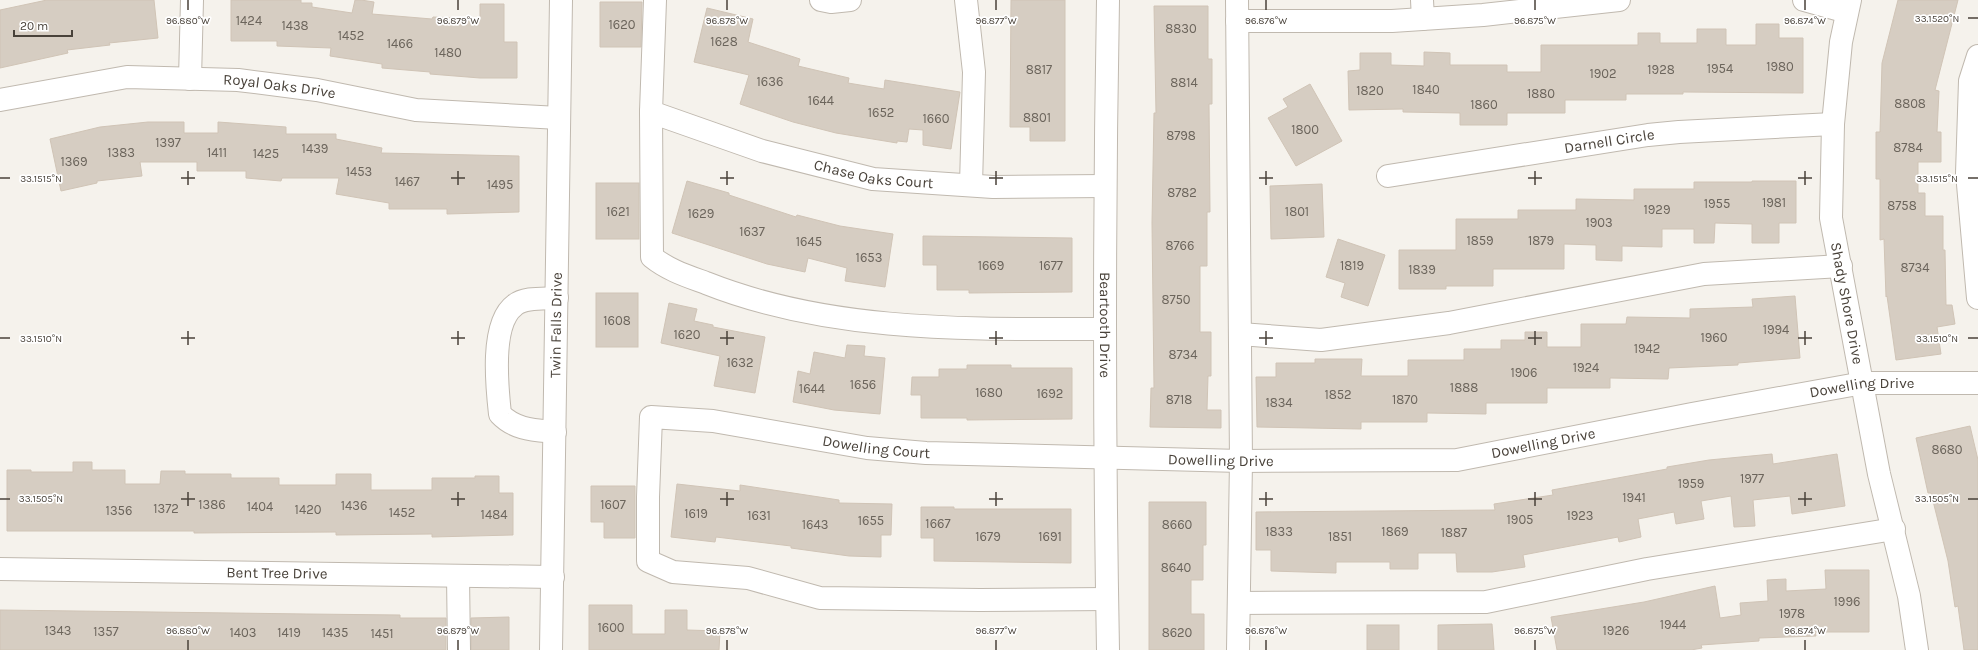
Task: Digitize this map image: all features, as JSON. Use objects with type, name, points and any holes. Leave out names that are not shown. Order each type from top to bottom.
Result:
[{"type":"street","points":[[190,79],[192,0]]},
{"type":"street","name":"Twin Falls Drive","points":[[551,650],[561,0]]},
{"type":"street","points":[[655,0],[651,112],[652,257],[663,266],[733,294],[821,316],[960,330],[1104,329]]},
{"type":"street","points":[[821,0],[831,2],[850,0]]},
{"type":"street","points":[[966,0],[974,72],[971,185]]},
{"type":"street","name":"Beartooth Drive","points":[[1108,0],[1104,186],[1104,458],[1108,650]]},
{"type":"street","points":[[1238,650],[1241,462],[1237,11],[1392,21],[1423,9],[1483,15],[1618,0]]},
{"type":"street","points":[[1804,0],[1849,6]]},
{"type":"street","name":"Shady Shore Drive","points":[[1849,6],[1841,42],[1833,124],[1831,218],[1864,383],[1879,474],[1894,529],[1909,596],[1917,650]]},
{"type":"street","points":[[1978,56],[1970,81],[1968,173],[1976,257],[1978,298]]},
{"type":"street","name":"Royal Oaks Drive","points":[[0,100],[127,77],[238,80],[317,90],[416,110],[559,118]]},
{"type":"street","name":"Chase Oaks Court","points":[[651,112],[762,151],[872,179],[971,185],[1104,186]]},
{"type":"street","name":"Darnell Circle","points":[[1388,176],[1648,135],[1833,124]]},
{"type":"street","points":[[1240,334],[1321,340],[1449,323],[1704,274],[1841,266]]},
{"type":"street","points":[[555,432],[530,430],[515,425],[506,420],[500,414],[498,340],[502,322],[506,314],[515,304],[525,301],[557,298]]},
{"type":"street","name":"Dowelling Drive","points":[[1104,458],[1241,462],[1457,460],[1692,414],[1864,383],[1978,383]]},
{"type":"street","name":"Dowelling Court","points":[[1104,458],[926,452],[867,448],[713,421],[651,417],[648,497],[648,561],[673,572],[748,578],[820,598],[980,600],[1107,599]]},
{"type":"street","points":[[1239,603],[1486,602],[1647,569],[1894,529]]},
{"type":"street","name":"Bent Tree Drive","points":[[0,569],[553,577]]},
{"type":"street","points":[[458,576],[460,650]]},
{"type":"building","points":[[47,0],[154,0],[158,38],[109,43],[110,45],[67,50],[68,53],[0,68],[0,10]]},
{"type":"building","points":[[231,0],[301,0],[301,3],[312,3],[312,7],[352,13],[355,0],[361,0],[374,2],[372,14],[432,19],[433,17],[480,19],[480,4],[504,4],[504,42],[517,42],[517,78],[480,78],[382,68],[382,64],[330,56],[331,48],[277,46],[277,41],[231,41]]},
{"type":"building","points":[[1011,0],[1065,0],[1065,141],[1030,141],[1030,127],[1010,127]]},
{"type":"building","points":[[1898,0],[1958,0],[1935,90],[1939,91],[1937,132],[1941,132],[1941,162],[1918,162],[1918,193],[1925,193],[1925,216],[1943,216],[1946,305],[1952,305],[1955,324],[1937,327],[1941,354],[1896,360],[1887,296],[1886,297],[1884,239],[1880,240],[1880,179],[1876,179],[1876,132],[1880,132],[1882,63]]},
{"type":"building","points":[[600,2],[642,2],[641,47],[600,47]]},
{"type":"building","points":[[1154,6],[1208,6],[1208,59],[1212,59],[1212,104],[1209,104],[1210,212],[1207,212],[1207,266],[1200,266],[1200,332],[1211,332],[1211,376],[1208,376],[1207,410],[1221,410],[1221,428],[1150,427],[1151,388],[1154,388],[1152,223],[1154,113],[1156,113]]},
{"type":"building","points":[[707,8],[753,19],[748,42],[800,59],[798,66],[849,78],[848,83],[884,89],[885,80],[960,92],[951,149],[923,145],[923,130],[909,129],[907,142],[897,141],[897,143],[836,133],[793,122],[740,104],[749,75],[694,62]]},
{"type":"building","points":[[1756,24],[1779,24],[1779,38],[1803,38],[1803,93],[1683,92],[1683,94],[1626,94],[1626,100],[1565,100],[1565,113],[1507,113],[1507,125],[1460,125],[1460,113],[1403,112],[1403,109],[1349,110],[1348,71],[1360,70],[1360,53],[1391,53],[1391,65],[1424,66],[1424,52],[1450,53],[1450,65],[1507,65],[1507,72],[1541,72],[1541,45],[1638,45],[1638,33],[1660,33],[1660,43],[1697,43],[1697,29],[1726,29],[1726,45],[1756,45]]},
{"type":"building","points":[[1310,84],[1342,141],[1296,166],[1268,118],[1288,107],[1283,99]]},
{"type":"building","points":[[148,122],[184,122],[184,133],[218,133],[218,122],[286,127],[286,134],[336,134],[336,139],[382,148],[381,153],[519,156],[519,212],[447,214],[447,209],[389,209],[389,203],[336,194],[339,178],[282,178],[281,181],[246,178],[246,171],[197,171],[197,162],[140,162],[142,176],[97,181],[97,183],[61,191],[50,139],[100,127]]},
{"type":"building","points":[[687,181],[729,193],[729,195],[796,217],[797,215],[840,226],[893,234],[885,287],[845,281],[847,268],[808,258],[805,272],[767,264],[672,233]]},
{"type":"building","points":[[1796,181],[1796,223],[1779,223],[1779,243],[1752,243],[1752,224],[1715,223],[1714,243],[1694,243],[1694,229],[1662,229],[1662,247],[1622,246],[1622,261],[1596,260],[1596,245],[1564,244],[1564,269],[1493,269],[1493,286],[1446,286],[1446,289],[1399,289],[1399,250],[1456,250],[1456,219],[1518,219],[1518,210],[1576,210],[1576,199],[1634,200],[1634,189],[1694,189],[1694,182]]},
{"type":"building","points":[[596,183],[639,183],[639,239],[596,239]]},
{"type":"building","points":[[1322,184],[1324,237],[1271,239],[1270,186]]},
{"type":"building","points":[[923,236],[1072,238],[1072,292],[969,293],[969,290],[937,290],[937,265],[923,265]]},
{"type":"building","points":[[1338,239],[1385,255],[1368,306],[1341,297],[1345,283],[1326,277]]},
{"type":"building","points":[[596,293],[638,293],[638,347],[596,347]]},
{"type":"building","points":[[1795,296],[1800,358],[1738,363],[1738,365],[1669,368],[1668,379],[1610,378],[1610,388],[1547,388],[1547,403],[1486,403],[1486,414],[1427,413],[1427,422],[1361,422],[1361,429],[1257,427],[1256,377],[1276,377],[1276,363],[1315,363],[1315,359],[1362,359],[1361,376],[1408,376],[1408,360],[1464,360],[1464,349],[1501,349],[1501,340],[1525,340],[1525,332],[1547,332],[1547,347],[1581,347],[1581,324],[1626,324],[1627,317],[1690,318],[1690,309],[1753,307],[1752,299]]},
{"type":"building","points":[[669,303],[697,309],[694,321],[713,325],[713,327],[765,337],[755,393],[714,386],[720,356],[661,343]]},
{"type":"building","points":[[847,345],[865,346],[864,356],[885,358],[880,414],[834,410],[793,402],[798,371],[810,374],[814,352],[845,358]]},
{"type":"building","points":[[967,365],[1011,365],[1011,368],[1072,368],[1072,419],[967,420],[967,418],[921,418],[921,395],[911,395],[912,377],[939,377],[939,369],[967,369]]},
{"type":"building","points":[[1970,426],[1978,460],[1978,650],[1964,650],[1958,606],[1955,607],[1948,561],[1931,493],[1928,493],[1916,438]]},
{"type":"building","points":[[1772,454],[1773,464],[1837,454],[1845,506],[1792,514],[1790,496],[1753,500],[1755,526],[1734,527],[1731,496],[1701,501],[1704,519],[1676,524],[1674,512],[1638,519],[1641,537],[1619,542],[1618,537],[1523,555],[1525,567],[1492,572],[1457,572],[1456,553],[1418,553],[1418,569],[1390,569],[1390,562],[1336,562],[1336,573],[1271,571],[1271,550],[1256,550],[1256,512],[1495,510],[1494,504],[1553,495],[1552,490],[1709,460]]},
{"type":"building","points":[[73,462],[92,462],[92,470],[125,470],[125,484],[160,484],[161,471],[185,471],[185,474],[231,474],[231,478],[279,478],[279,485],[336,485],[336,474],[371,474],[371,490],[432,490],[432,478],[475,478],[475,476],[499,476],[499,493],[513,493],[513,535],[432,537],[432,534],[336,535],[336,532],[194,533],[194,531],[7,531],[7,470],[31,470],[31,472],[73,472]]},
{"type":"building","points":[[677,484],[740,491],[740,485],[839,500],[839,503],[892,504],[891,535],[881,535],[881,557],[849,556],[791,548],[791,546],[716,537],[715,542],[671,537]]},
{"type":"building","points":[[591,486],[635,486],[635,538],[604,538],[604,522],[591,522]]},
{"type":"building","points":[[1149,502],[1206,502],[1206,545],[1203,545],[1203,580],[1191,580],[1191,614],[1204,614],[1204,650],[1149,650]]},
{"type":"building","points":[[921,507],[954,507],[954,509],[1071,509],[1071,563],[934,561],[934,538],[921,538]]},
{"type":"building","points":[[1825,570],[1869,570],[1869,632],[1815,632],[1816,636],[1759,638],[1759,641],[1701,645],[1702,648],[1691,650],[1557,650],[1551,617],[1644,602],[1715,586],[1720,618],[1741,615],[1740,603],[1768,601],[1767,580],[1786,579],[1786,591],[1826,589]]},
{"type":"building","points":[[589,605],[632,605],[632,634],[665,634],[665,610],[687,610],[687,630],[720,631],[719,650],[589,650]]},
{"type":"building","points":[[0,610],[400,615],[400,618],[446,618],[446,650],[0,650]]},
{"type":"building","points":[[509,617],[509,650],[471,650],[471,618]]},
{"type":"building","points":[[1492,624],[1494,650],[1438,650],[1438,625]]},
{"type":"building","points":[[1367,625],[1399,625],[1399,650],[1367,650]]}]
